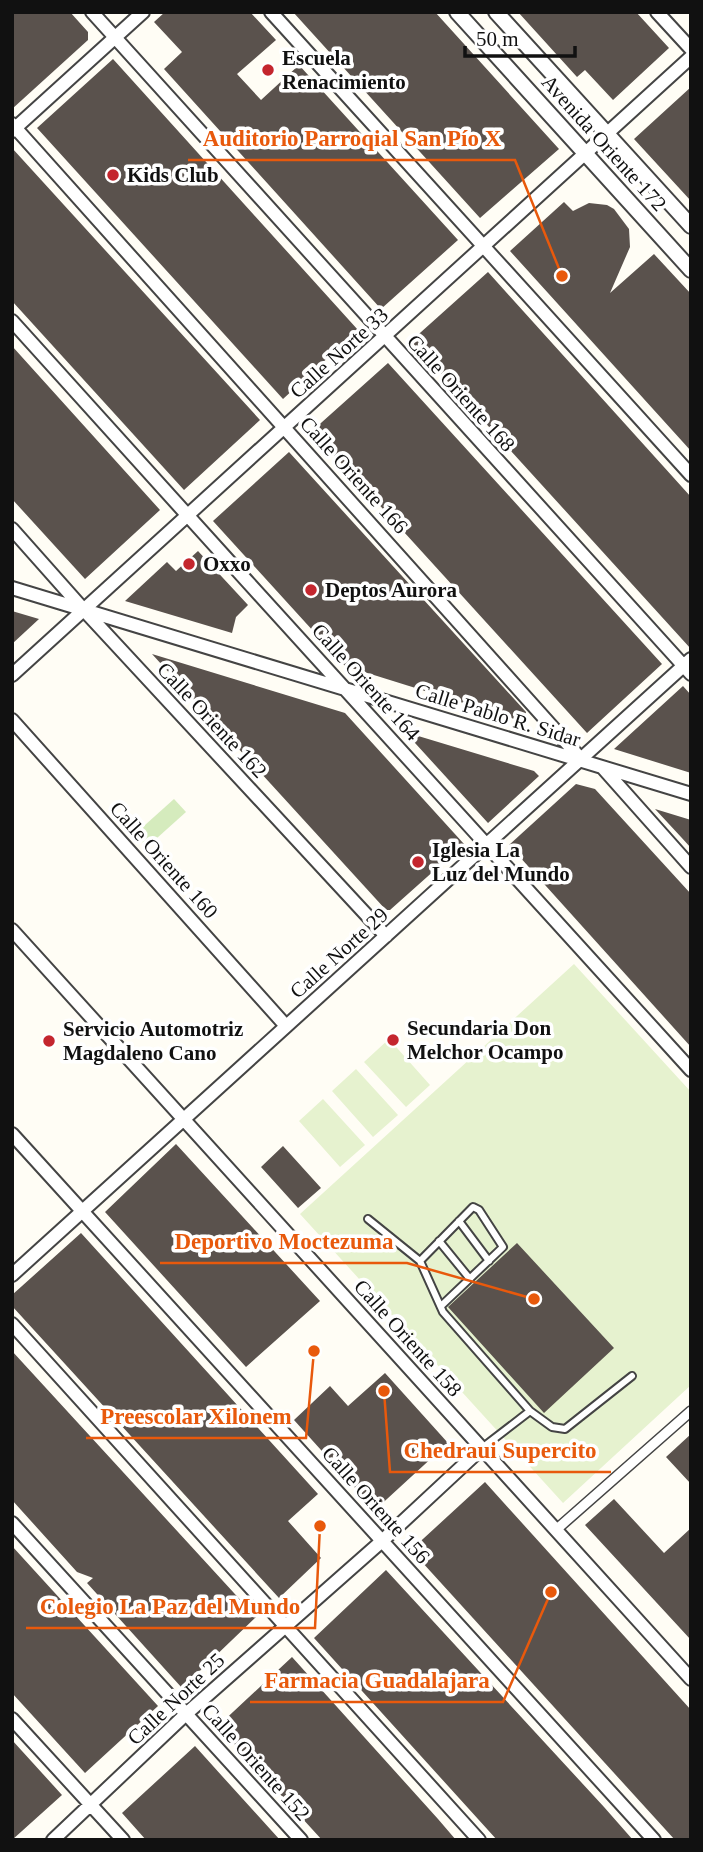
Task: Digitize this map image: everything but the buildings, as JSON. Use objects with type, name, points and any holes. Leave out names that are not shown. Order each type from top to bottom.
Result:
[{"type":"street","name":"Calle Oriente 168","points":[[92,12],[385,338],[688,666]]},
{"type":"street","points":[[13,128],[143,12]]},
{"type":"street","points":[[271,12],[691,475]]},
{"type":"street","name":"Avenida Oriente 172","points":[[457,12],[691,270]]},
{"type":"street","name":"Avenida Oriente 172","points":[[496,12],[691,226]]},
{"type":"street","points":[[657,12],[691,49]]},
{"type":"street","name":"Calle Norte 33","points":[[12,675],[691,57]]},
{"type":"street","name":"Calle Oriente 166","points":[[13,128],[286,428],[581,759]]},
{"type":"street","name":"Calle Oriente 164","points":[[12,321],[691,1070]]},
{"type":"street","name":"Calle Oriente 162","points":[[12,528],[83,609],[386,936]]},
{"type":"street","name":"Calle Pablo R. Sidar","points":[[12,588],[691,794]]},
{"type":"street","name":"Calle Norte 29","points":[[12,1275],[581,759],[688,666]]},
{"type":"street","name":"Calle Oriente 160","points":[[12,720],[286,1026]]},
{"type":"street","points":[[602,767],[691,867]]},
{"type":"street","name":"Calle Oriente 158","points":[[12,930],[691,1679]]},
{"type":"street","name":"Calle Oriente 156","points":[[12,1134],[653,1840]]},
{"type":"street","points":[[12,1324],[479,1840]]},
{"type":"street","points":[[557,1529],[691,1411]]},
{"type":"street","name":"Calle Norte 25","points":[[53,1840],[186,1714],[382,1541],[482,1448]]},
{"type":"street","name":"Calle Oriente 152","points":[[12,1524],[301,1840]]},
{"type":"street","points":[[12,1719],[123,1840]]},
{"type":"lane","points":[[420,1261],[473,1207],[479,1210],[503,1247],[441,1306]]},
{"type":"lane","points":[[368,1219],[420,1261],[443,1312],[530,1411],[552,1427],[565,1429],[632,1376]]},
{"type":"lane","points":[[459,1221],[489,1261]]},
{"type":"lane","points":[[439,1241],[470,1279]]},
{"type":"lane","points":[[482,1448],[530,1411]]},
{"type":"green space","points":[[174,799],[186,812],[147,847],[135,834]]},
{"type":"green space","points":[[574,964],[691,1092],[691,1385],[563,1503],[300,1214]]},
{"type":"green space","points":[[389,1039],[430,1085],[406,1107],[364,1062]]},
{"type":"green space","points":[[356,1069],[398,1115],[373,1137],[332,1091]]},
{"type":"green space","points":[[323,1099],[365,1145],[340,1167],[299,1121]]},
{"type":"place","name":"Escuela Renacimiento","points":[[268,70]]},
{"type":"place","name":"Kids Club","points":[[113,175]]},
{"type":"place","name":"Auditorio Parroqial San Pío X","points":[[562,276]]},
{"type":"place","name":"Oxxo","points":[[189,564]]},
{"type":"place","name":"Deptos Aurora","points":[[311,590]]},
{"type":"place","name":"Iglesia La Luz del Mundo","points":[[418,862]]},
{"type":"place","name":"Secundaria Don Melchor Ocampo","points":[[393,1040]]},
{"type":"place","name":"Servicio Automotriz Magdaleno Cano","points":[[49,1041]]},
{"type":"place","name":"Deportivo Moctezuma","points":[[534,1299]]},
{"type":"place","name":"Preescolar Xilonem","points":[[314,1351]]},
{"type":"place","name":"Chedraui Supercito","points":[[384,1391]]},
{"type":"place","name":"Colegio La Paz del Mundo","points":[[320,1526]]},
{"type":"place","name":"Farmacia Guadalajara","points":[[551,1592]]}]
